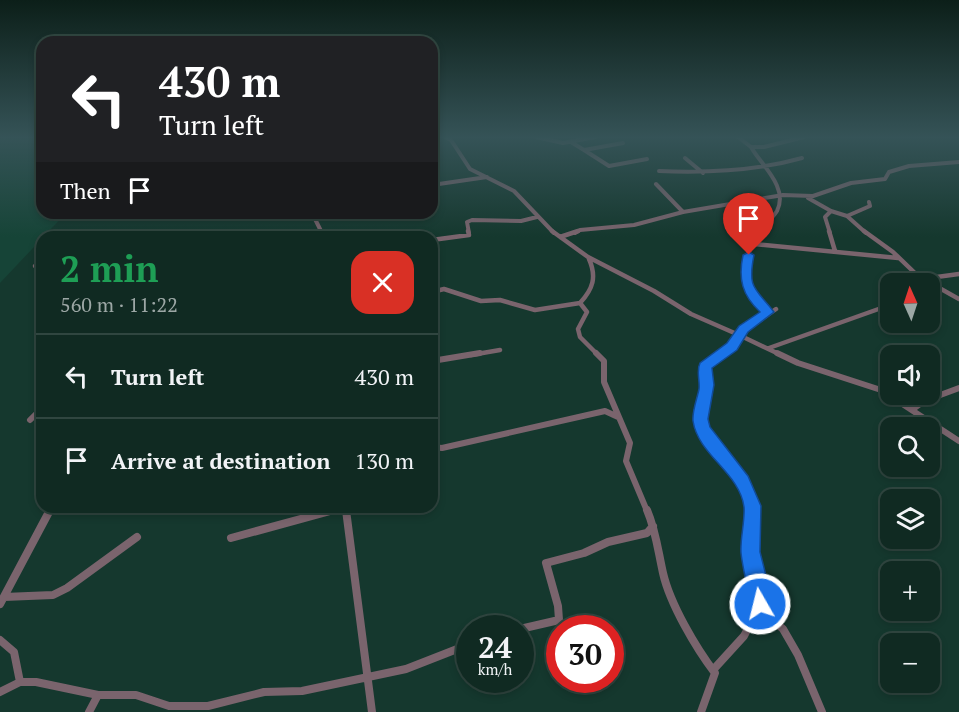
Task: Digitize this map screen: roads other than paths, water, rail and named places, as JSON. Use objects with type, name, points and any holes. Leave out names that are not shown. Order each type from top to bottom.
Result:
[{"type":"street","points":[[473,170],[520,196],[560,237],[588,257],[654,291],[691,314],[798,363],[864,383],[913,409],[959,441]]},
{"type":"street","points":[[700,170],[704,173]]},
{"type":"street","points":[[659,171],[704,173],[722,170]]},
{"type":"street","points":[[768,312],[754,300],[747,285],[745,270],[753,244],[762,228],[779,209],[780,196],[776,180],[769,170]]},
{"type":"street","points":[[803,197],[851,183],[885,179],[889,172],[895,170]]},
{"type":"street","points":[[438,184],[487,177]]},
{"type":"street","points":[[656,184],[683,212]]},
{"type":"street","points":[[560,237],[607,226],[634,225],[683,212],[780,196],[803,197],[816,201],[831,212],[847,216],[915,273]]},
{"type":"street","points":[[847,216],[870,206],[869,202]]},
{"type":"street","points":[[831,212],[825,217],[825,221],[836,251]]},
{"type":"street","points":[[438,239],[469,235],[467,222],[472,220],[521,221],[537,216]]},
{"type":"street","points":[[753,244],[898,258]]},
{"type":"street","points":[[438,290],[444,289],[481,301],[500,300],[535,310],[580,303],[593,290],[595,272],[588,257]]},
{"type":"street","points":[[940,277],[959,274]]},
{"type":"street","points":[[940,289],[959,299]]},
{"type":"street","points":[[580,303],[587,312],[578,329],[580,337],[604,361],[604,382],[616,405],[618,417],[630,443],[626,461],[630,476],[636,482],[657,534],[663,574],[673,605],[715,673],[712,687],[701,712]]},
{"type":"street","points":[[769,348],[880,308]]},
{"type":"street","points":[[713,670],[723,662],[757,618],[761,595],[750,552],[753,506],[742,481],[718,453],[703,429],[700,419],[707,385],[705,366],[732,347],[738,335],[768,312],[776,309]]},
{"type":"street","points":[[438,361],[500,350]]},
{"type":"street","points":[[913,409],[924,401],[959,388]]},
{"type":"street","points":[[438,448],[605,411],[618,417]]},
{"type":"street","points":[[30,420],[36,414]]},
{"type":"street","points":[[2,601],[49,513]]},
{"type":"street","points":[[231,538],[324,513]]},
{"type":"street","points":[[347,513],[372,712]]},
{"type":"street","points":[[534,626],[559,620],[560,612],[546,572],[546,563],[584,553],[608,542],[647,533],[653,526]]},
{"type":"street","points":[[2,601],[53,595],[67,588],[137,537]]},
{"type":"street","points":[[759,608],[783,629],[798,655],[822,712]]},
{"type":"street","points":[[0,640],[14,652],[20,682]]},
{"type":"street","points":[[0,692],[20,682],[36,682],[98,695],[136,695],[169,706],[208,706],[264,692],[303,691],[406,669],[456,649]]},
{"type":"street","points":[[89,712],[98,695]]}]
